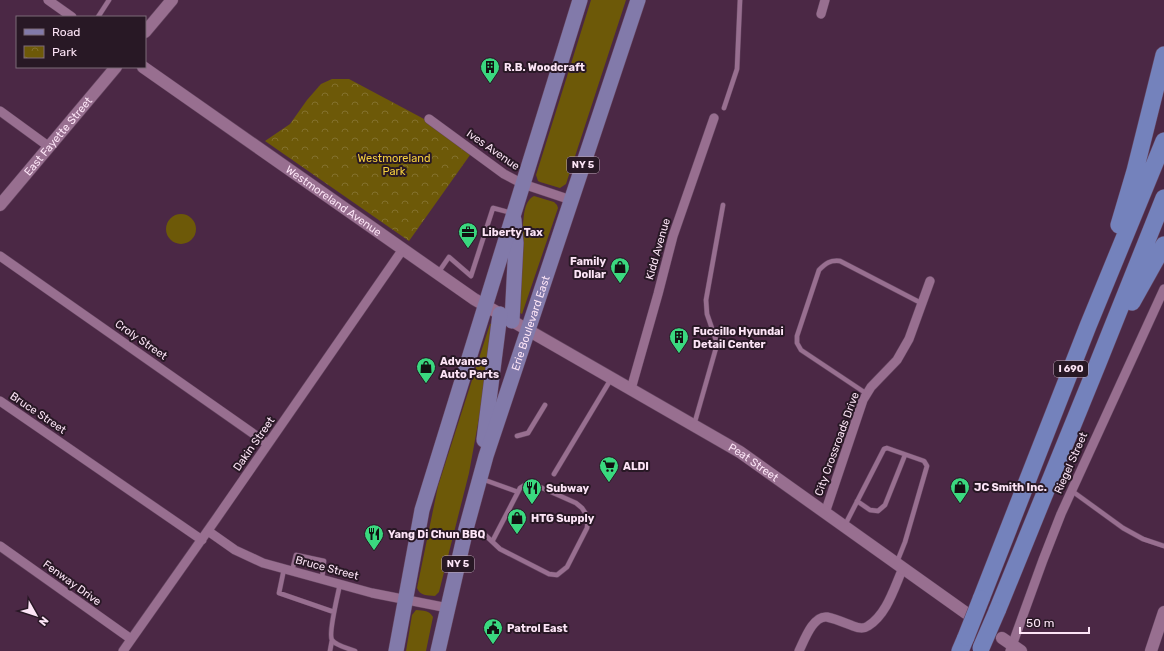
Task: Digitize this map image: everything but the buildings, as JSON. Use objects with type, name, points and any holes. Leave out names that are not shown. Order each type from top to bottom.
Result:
[{"type":"highway","points":[[1088,326],[1133,178],[1164,55]]},
{"type":"highway","name":"I 690","points":[[963,644],[1088,326],[1164,141]]},
{"type":"highway","name":"I 690","points":[[980,650],[1098,364],[1164,198]]},
{"type":"highway","points":[[1098,364],[1164,245]]},
{"type":"main road","points":[[396,651],[422,510],[580,0]]},
{"type":"main road","name":"Erie Boulevard East","points":[[438,651],[466,529],[486,456],[638,0]]},
{"type":"main road","points":[[480,478],[506,317],[516,243],[514,214]]},
{"type":"street","points":[[48,0],[71,16]]},
{"type":"street","points":[[146,31],[172,0]]},
{"type":"street","points":[[821,14],[825,0]]},
{"type":"street","name":"East Fayette Street","points":[[0,205],[48,146],[115,68]]},
{"type":"street","name":"Westmoreland Avenue","points":[[144,68],[438,273],[485,305],[528,330]]},
{"type":"street","points":[[0,111],[48,146]]},
{"type":"street","name":"Kidd Avenue","points":[[631,389],[673,236],[714,118]]},
{"type":"street","name":"Ives Avenue","points":[[429,119],[504,174],[523,184],[571,200]]},
{"type":"street","name":"Dakin Street","points":[[122,651],[202,540],[403,249]]},
{"type":"street","name":"Croly Street","points":[[0,256],[268,444]]},
{"type":"street","name":"City Crossroads Drive","points":[[825,513],[863,400],[871,387],[897,360],[909,339],[930,281]]},
{"type":"street","name":"Riegel Street","points":[[1014,649],[1043,560],[1072,491],[1164,289]]},
{"type":"street","name":"Peat Street","points":[[528,330],[740,452],[966,613]]},
{"type":"street","name":"Bruce Street","points":[[0,401],[202,540]]},
{"type":"street","name":"Bruce Street","points":[[208,531],[235,550],[262,563],[372,593],[448,608]]},
{"type":"street","name":"Fenway Drive","points":[[0,546],[131,639]]},
{"type":"street","points":[[799,651],[813,624],[820,618],[826,617],[859,628],[867,627],[878,618],[887,604],[899,566]]},
{"type":"street","points":[[1151,651],[1164,612]]},
{"type":"street","points":[[1002,638],[1014,649]]},
{"type":"lane","points":[[99,16],[109,0]]},
{"type":"lane","points":[[724,108],[737,69],[740,0]]},
{"type":"lane","points":[[694,426],[716,348],[716,340],[707,314],[706,300],[723,205]]},
{"type":"lane","points":[[438,273],[449,258],[471,276],[493,208],[514,214]]},
{"type":"lane","points":[[867,394],[801,350],[797,343],[797,336],[819,270],[832,260],[840,261],[921,303]]},
{"type":"lane","points":[[554,474],[612,378]]},
{"type":"lane","points":[[517,436],[528,433],[545,405]]},
{"type":"lane","points":[[844,527],[884,449],[887,448],[924,462],[928,466],[899,566]]},
{"type":"lane","points":[[857,501],[870,510],[878,511],[882,509],[905,455]]},
{"type":"lane","points":[[480,478],[518,492]]},
{"type":"lane","points":[[466,529],[483,532],[500,548],[549,574],[557,575],[567,567],[587,528],[588,518],[576,503],[540,487],[525,485],[518,492],[493,540]]},
{"type":"lane","points":[[1072,491],[1123,528],[1143,539],[1164,546]]},
{"type":"lane","points":[[322,579],[324,561],[296,555],[279,593],[334,612]]},
{"type":"lane","points":[[330,651],[334,612],[340,584]]},
{"type":"lane","points":[[332,640],[337,644],[355,651]]},
{"type":"green space","points":[[591,0],[626,0],[566,184],[560,188],[538,181],[536,175]]},
{"type":"green space","name":"Westmoreland Park","points":[[332,79],[349,79],[424,119],[470,155],[409,241],[265,141],[290,124],[307,100],[321,84]]},
{"type":"green space","points":[[534,196],[554,202],[558,208],[522,314],[518,310],[524,217],[526,205]]},
{"type":"green space","points":[[181,214],[187,215],[195,223],[195,235],[187,243],[181,244],[175,243],[167,235],[166,229],[167,223],[175,215]]},
{"type":"green space","points":[[493,323],[495,330],[469,473],[439,592],[435,596],[424,595],[418,591],[417,588],[438,486],[490,324]]},
{"type":"green space","points":[[416,610],[428,612],[433,617],[426,651],[406,651],[412,615]]},
{"type":"place","name":"R.B. Woodcraft","points":[[490,84]]},
{"type":"place","name":"Liberty Tax","points":[[468,249]]},
{"type":"place","name":"Family Dollar","points":[[620,284]]},
{"type":"place","name":"Fuccillo Hyundai Detail Center","points":[[679,354]]},
{"type":"place","name":"Advance Auto Parts","points":[[426,384]]},
{"type":"place","name":"ALDI","points":[[609,483]]},
{"type":"place","name":"JC Smith Inc.","points":[[960,504]]},
{"type":"place","name":"Subway","points":[[532,505]]},
{"type":"place","name":"HTG Supply","points":[[517,535]]},
{"type":"place","name":"Yang Di Chun BBQ","points":[[374,551]]},
{"type":"place","name":"Patrol East","points":[[493,645]]}]
